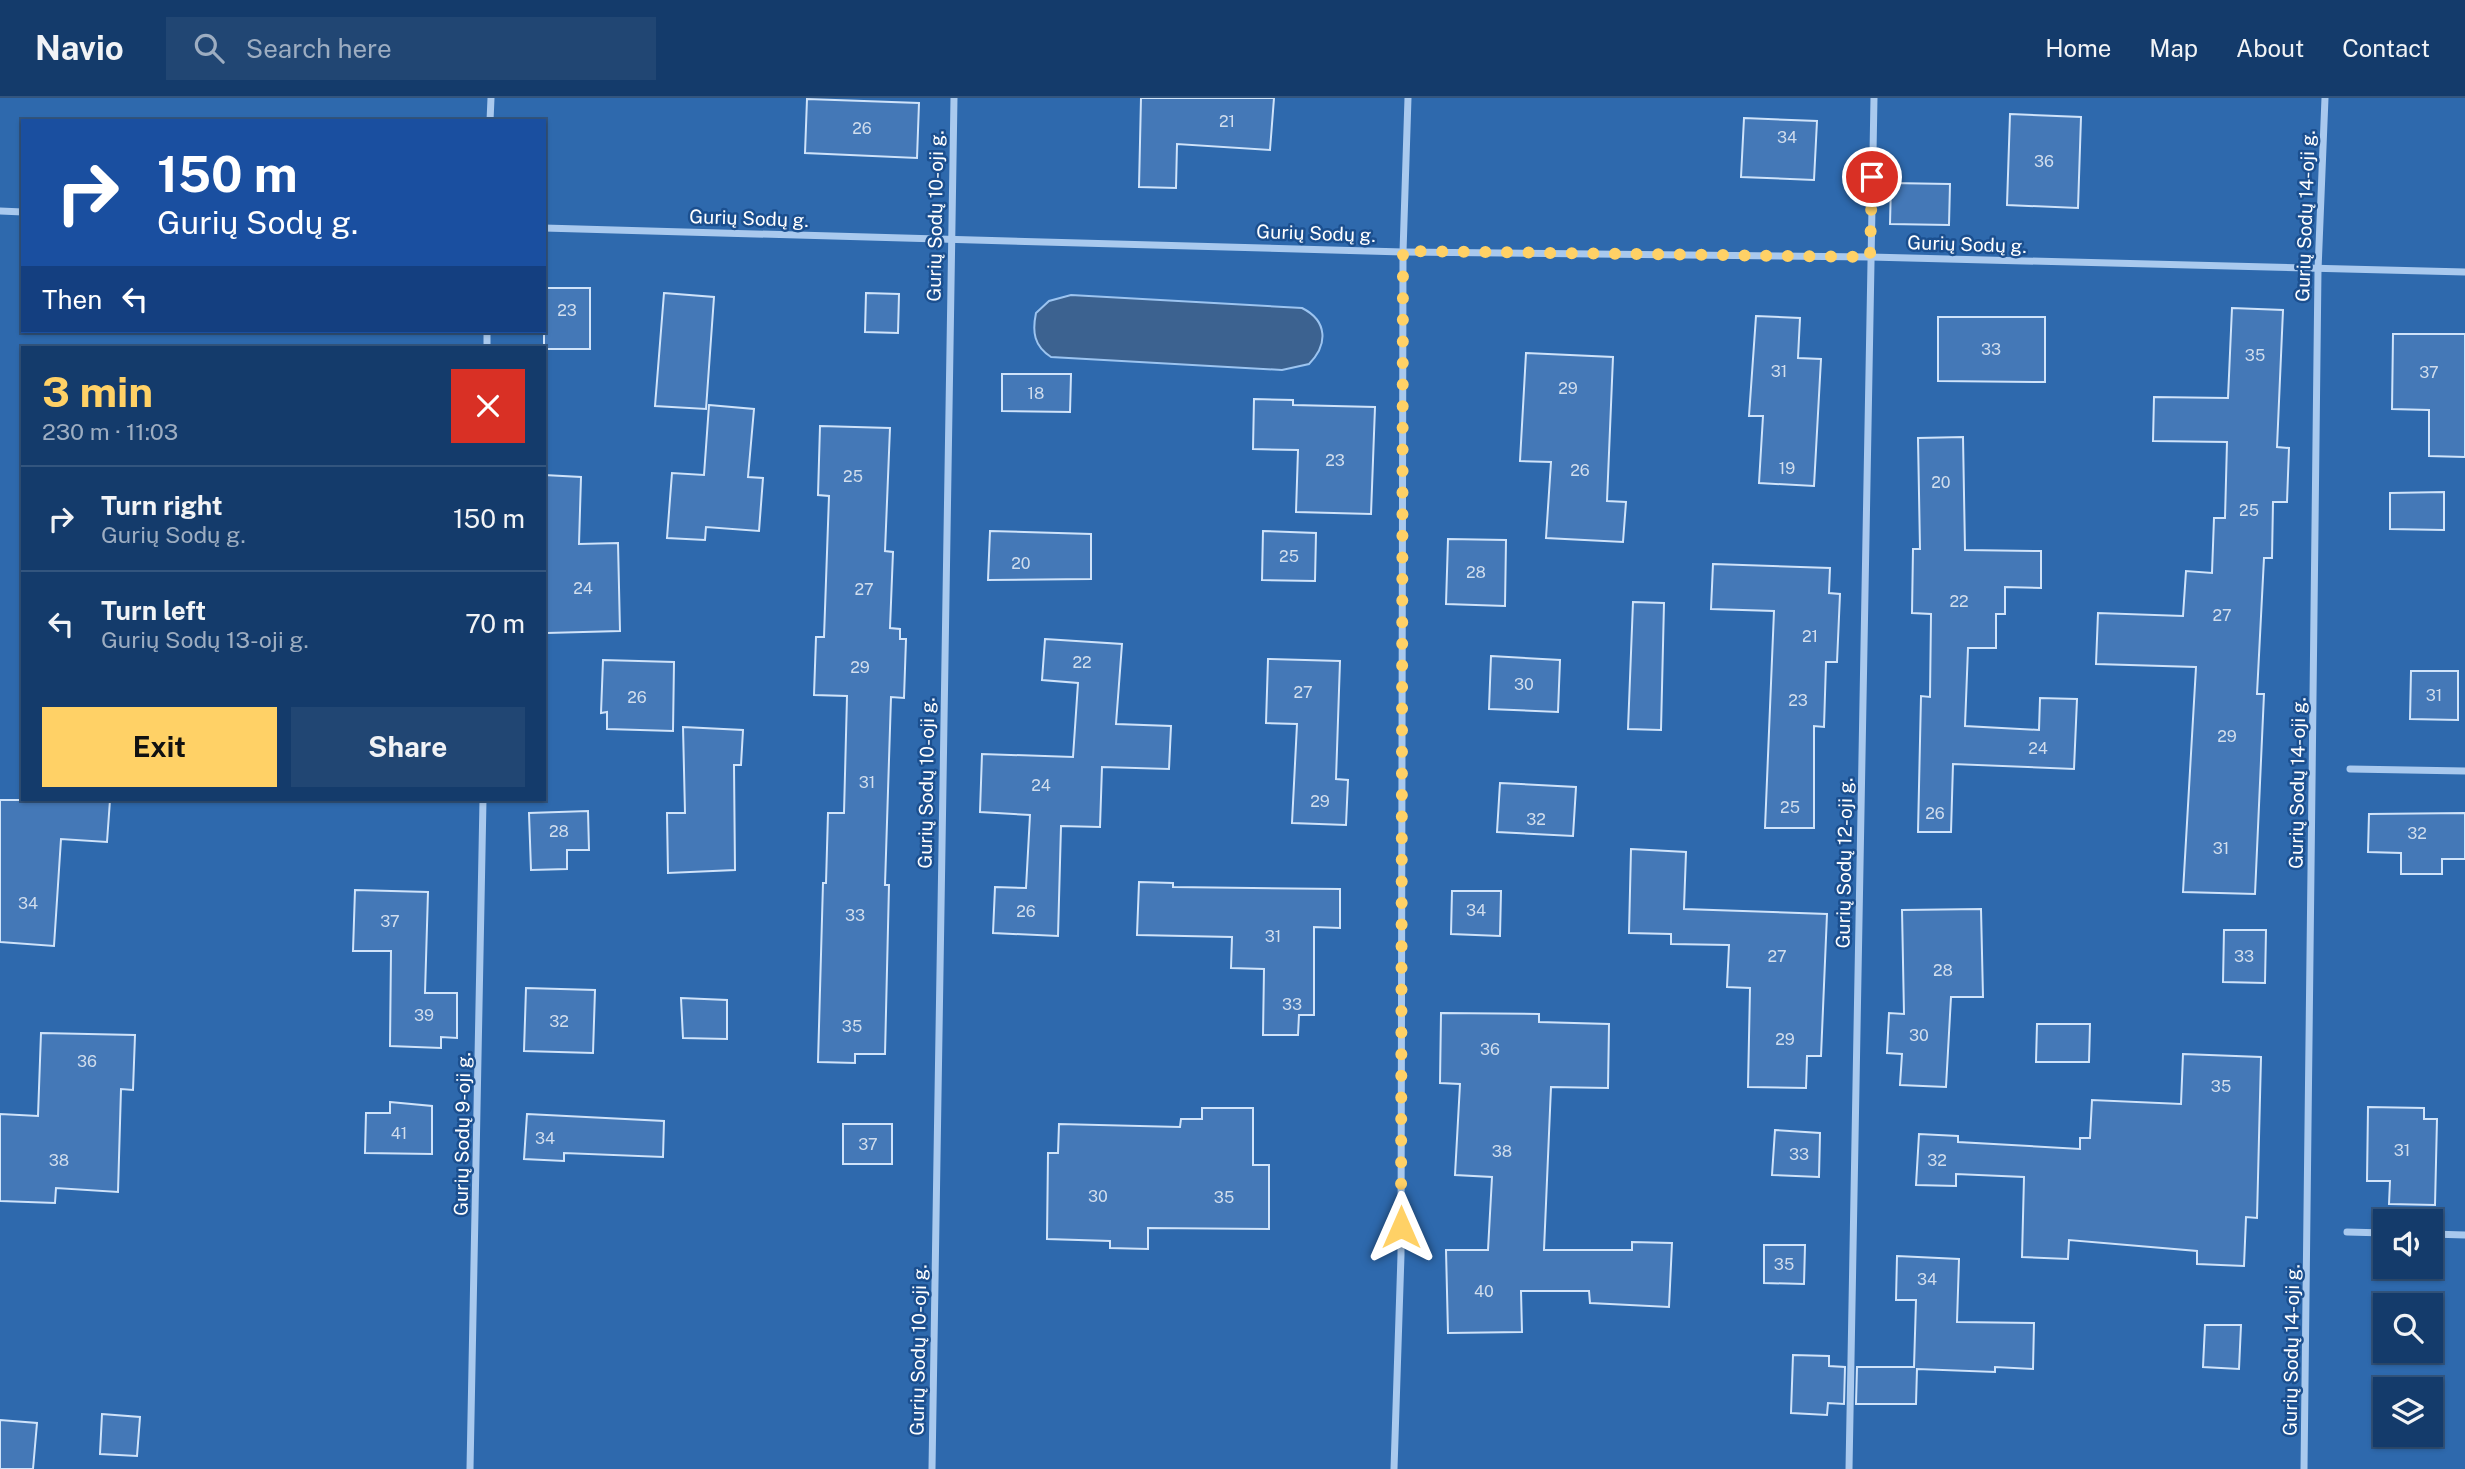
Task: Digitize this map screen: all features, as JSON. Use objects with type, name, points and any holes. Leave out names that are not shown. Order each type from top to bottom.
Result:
[{"type":"street","points":[[490,119],[491,98]]},
{"type":"street","name":"Gurių Sodų 10-oji g.","points":[[932,1469],[954,98]]},
{"type":"street","points":[[1394,1469],[1401,1255],[1403,251],[1408,98]]},
{"type":"street","name":"Gurių Sodų 12-oji g.","points":[[1849,1469],[1874,98]]},
{"type":"street","name":"Gurių Sodų 14-oji g.","points":[[2304,1469],[2318,270],[2325,98]]},
{"type":"street","points":[[0,211],[21,212]]},
{"type":"street","name":"Gurių Sodų g.","points":[[546,228],[1403,251],[1870,257],[2465,272]]},
{"type":"street","points":[[2350,769],[2465,771]]},
{"type":"street","name":"Gurių Sodų 9-oji g.","points":[[470,1469],[483,801]]},
{"type":"street","points":[[2347,1232],[2373,1233]]},
{"type":"street","points":[[2443,1234],[2465,1235]]},
{"type":"shaded area","points":[[0,98],[2465,98],[2465,1469],[0,1469]]},
{"type":"shaded area","points":[[1071,295],[1302,308],[1311,313],[1321,326],[1322,341],[1320,349],[1309,364],[1282,370],[1051,357],[1041,348],[1036,338],[1036,313],[1049,301]]},
{"type":"building","points":[[1141,98],[1274,98],[1270,150],[1177,144],[1176,188],[1139,187]]},
{"type":"building","points":[[807,99],[919,103],[917,158],[805,153]]},
{"type":"building","points":[[2010,114],[2081,117],[2078,208],[2007,205]]},
{"type":"building","points":[[1744,118],[1817,121],[1814,180],[1741,177]]},
{"type":"building","points":[[1891,183],[1950,184],[1949,225],[1890,224]]},
{"type":"building","points":[[546,288],[590,288],[590,349],[546,349]]},
{"type":"building","points":[[664,293],[714,297],[706,409],[655,406]]},
{"type":"building","points":[[866,293],[899,294],[898,333],[865,332]]},
{"type":"building","points":[[2232,308],[2283,310],[2277,447],[2289,448],[2287,502],[2273,502],[2272,558],[2264,558],[2257,694],[2264,694],[2255,894],[2183,892],[2196,667],[2096,664],[2098,613],[2183,616],[2186,571],[2212,573],[2214,518],[2225,518],[2227,442],[2153,441],[2154,397],[2228,398]]},
{"type":"building","points":[[1756,316],[1800,318],[1798,358],[1821,359],[1814,486],[1759,483],[1763,416],[1749,416]]},
{"type":"building","points":[[1938,317],[2045,317],[2045,382],[1938,381]]},
{"type":"building","points":[[2393,334],[2465,334],[2465,457],[2429,456],[2429,410],[2392,409]]},
{"type":"building","points":[[1526,353],[1613,357],[1607,501],[1626,502],[1623,542],[1546,538],[1551,462],[1520,461]]},
{"type":"building","points":[[1002,374],[1071,374],[1070,412],[1002,411]]},
{"type":"building","points":[[1254,399],[1293,400],[1293,405],[1375,407],[1371,514],[1296,512],[1298,450],[1253,449]]},
{"type":"building","points":[[709,405],[754,409],[748,477],[763,478],[759,531],[706,527],[705,540],[667,538],[672,473],[704,475]]},
{"type":"building","points":[[820,426],[890,428],[885,551],[893,552],[890,628],[900,629],[900,639],[906,639],[904,698],[891,697],[885,885],[889,885],[885,1054],[855,1054],[855,1063],[818,1062],[823,883],[826,883],[828,813],[844,813],[847,696],[814,695],[816,637],[824,637],[829,496],[818,495]]},
{"type":"building","points":[[1963,437],[1965,550],[2041,551],[2041,588],[2005,587],[2005,614],[1996,614],[1996,648],[1968,648],[1965,726],[2039,730],[2040,698],[2077,699],[2074,769],[1953,764],[1951,832],[1918,832],[1921,696],[1930,697],[1931,614],[1912,613],[1913,549],[1920,549],[1918,438]]},
{"type":"building","points":[[546,475],[581,477],[579,544],[618,543],[620,631],[547,633]]},
{"type":"building","points":[[2444,492],[2444,530],[2390,529],[2390,493]]},
{"type":"building","points":[[990,531],[1091,534],[1091,579],[988,580]]},
{"type":"building","points":[[1263,531],[1316,533],[1315,581],[1262,580]]},
{"type":"building","points":[[1448,539],[1506,540],[1505,606],[1446,604]]},
{"type":"building","points":[[1713,564],[1830,568],[1829,593],[1840,594],[1837,662],[1826,662],[1824,727],[1814,726],[1814,828],[1765,828],[1774,611],[1711,609]]},
{"type":"building","points":[[1633,602],[1664,603],[1661,730],[1628,729]]},
{"type":"building","points":[[1045,639],[1122,644],[1116,724],[1171,726],[1169,769],[1102,767],[1100,827],[1061,826],[1058,936],[993,933],[995,887],[1026,888],[1030,815],[980,812],[982,754],[1073,757],[1078,683],[1042,680]]},
{"type":"building","points":[[1491,656],[1560,660],[1558,712],[1489,709]]},
{"type":"building","points":[[1268,659],[1340,661],[1336,779],[1348,780],[1346,825],[1292,823],[1297,724],[1266,723]]},
{"type":"building","points":[[603,660],[674,662],[673,731],[607,729],[607,712],[601,713]]},
{"type":"building","points":[[2411,671],[2458,671],[2458,720],[2410,719]]},
{"type":"building","points":[[683,727],[743,730],[741,765],[734,765],[735,870],[668,873],[667,813],[685,813]]},
{"type":"building","points":[[1500,783],[1576,787],[1573,836],[1497,832]]},
{"type":"building","points":[[0,800],[110,801],[107,842],[61,839],[54,946],[0,942]]},
{"type":"building","points":[[588,811],[589,850],[567,850],[567,869],[531,870],[529,813]]},
{"type":"building","points":[[2465,813],[2465,859],[2442,859],[2442,874],[2401,874],[2401,853],[2368,852],[2369,814]]},
{"type":"building","points":[[1631,849],[1686,852],[1684,909],[1827,914],[1821,1056],[1807,1056],[1806,1088],[1748,1087],[1750,988],[1727,987],[1729,945],[1671,944],[1671,934],[1629,933]]},
{"type":"building","points":[[1139,882],[1173,883],[1173,887],[1340,889],[1340,928],[1314,927],[1314,1015],[1299,1015],[1298,1035],[1263,1035],[1264,969],[1231,968],[1232,937],[1137,935]]},
{"type":"building","points":[[355,890],[428,892],[425,993],[457,993],[457,1038],[441,1037],[441,1048],[390,1046],[391,951],[353,951]]},
{"type":"building","points":[[1452,891],[1501,891],[1500,936],[1451,934]]},
{"type":"building","points":[[1981,909],[1983,997],[1951,997],[1946,1087],[1900,1085],[1902,1054],[1887,1053],[1889,1013],[1904,1014],[1902,910]]},
{"type":"building","points":[[2224,930],[2266,930],[2265,983],[2223,982]]},
{"type":"building","points":[[526,988],[595,990],[593,1053],[524,1051]]},
{"type":"building","points":[[681,998],[727,1000],[727,1039],[683,1038]]},
{"type":"building","points":[[1441,1013],[1539,1014],[1539,1022],[1609,1024],[1608,1088],[1551,1087],[1544,1250],[1632,1250],[1632,1242],[1672,1243],[1669,1307],[1590,1303],[1589,1291],[1521,1291],[1522,1332],[1448,1333],[1446,1250],[1488,1250],[1492,1177],[1455,1175],[1460,1084],[1440,1083]]},
{"type":"building","points":[[2037,1024],[2090,1024],[2089,1062],[2036,1062]]},
{"type":"building","points":[[41,1033],[135,1035],[133,1090],[121,1089],[118,1192],[56,1188],[55,1203],[0,1201],[0,1114],[38,1116]]},
{"type":"building","points":[[2183,1054],[2261,1057],[2257,1218],[2246,1217],[2244,1266],[2197,1264],[2197,1251],[2069,1240],[2068,1259],[2022,1257],[2024,1177],[1956,1174],[1956,1186],[1916,1185],[1919,1134],[1958,1136],[1958,1142],[2080,1149],[2080,1138],[2090,1138],[2092,1100],[2181,1104]]},
{"type":"building","points":[[390,1102],[432,1106],[432,1154],[365,1153],[366,1113],[390,1113]]},
{"type":"building","points":[[2368,1107],[2424,1108],[2424,1119],[2437,1119],[2435,1205],[2389,1204],[2390,1181],[2367,1181]]},
{"type":"building","points":[[1202,1108],[1253,1108],[1253,1165],[1269,1165],[1269,1229],[1148,1228],[1148,1249],[1110,1248],[1110,1241],[1047,1239],[1048,1153],[1058,1153],[1059,1124],[1180,1127],[1181,1119],[1202,1119]]},
{"type":"building","points":[[527,1114],[664,1121],[663,1157],[564,1153],[564,1161],[524,1159]]},
{"type":"building","points":[[843,1124],[892,1124],[892,1164],[843,1164]]},
{"type":"building","points":[[1775,1130],[1820,1133],[1819,1177],[1772,1175]]},
{"type":"building","points":[[1764,1245],[1805,1245],[1804,1284],[1764,1283]]},
{"type":"building","points":[[1897,1256],[1959,1259],[1957,1322],[2034,1323],[2033,1369],[1995,1367],[1995,1372],[1917,1369],[1916,1404],[1856,1404],[1857,1367],[1914,1367],[1916,1300],[1896,1300]]},
{"type":"building","points":[[2205,1325],[2241,1325],[2239,1369],[2203,1367]]},
{"type":"building","points":[[1793,1355],[1829,1356],[1829,1366],[1845,1367],[1844,1404],[1828,1403],[1827,1415],[1791,1413]]},
{"type":"building","points":[[102,1414],[140,1417],[137,1456],[100,1454]]},
{"type":"building","points":[[0,1420],[37,1423],[33,1469],[0,1469]]},
{"type":"route","points":[[1401,1227],[1403,251],[1870,257],[1872,177]]}]
